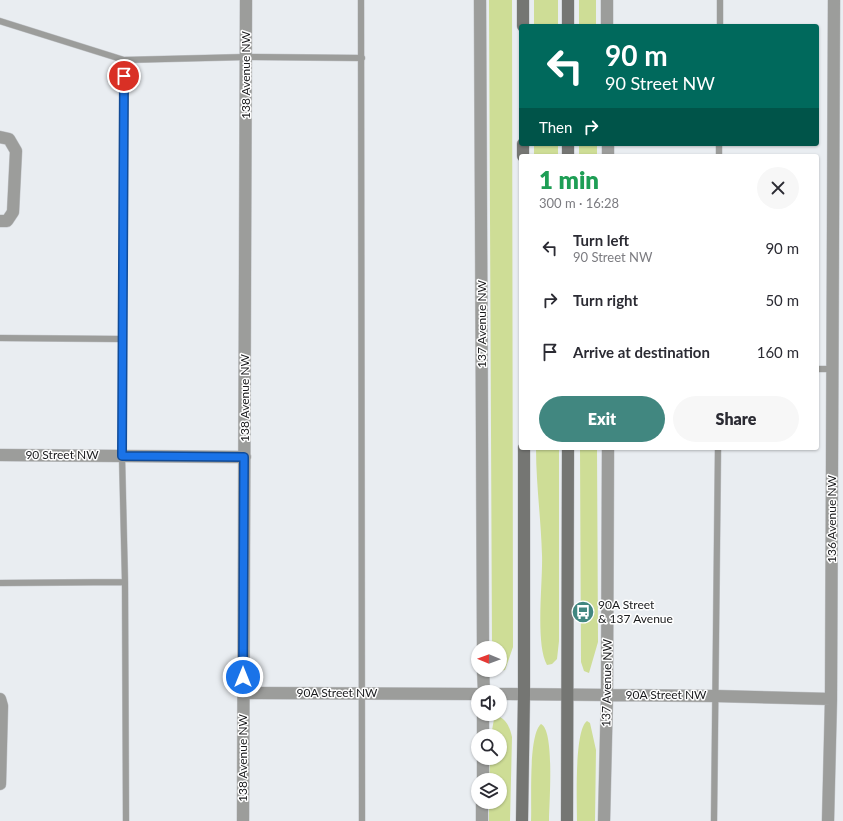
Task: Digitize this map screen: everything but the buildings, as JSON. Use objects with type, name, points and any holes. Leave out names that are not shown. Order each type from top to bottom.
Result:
[{"type":"main road","points":[[523,0],[523,24]]},
{"type":"main road","points":[[568,0],[568,24]]},
{"type":"main road","points":[[522,821],[524,694],[524,450]]},
{"type":"main road","points":[[567,821],[569,695],[568,450]]},
{"type":"street","name":"138 Avenue NW","points":[[243,821],[246,0]]},
{"type":"street","name":"137 Avenue NW","points":[[480,0],[483,641]]},
{"type":"street","points":[[607,0],[607,24]]},
{"type":"street","name":"136 Avenue NW","points":[[828,821],[838,483],[833,369],[834,0]]},
{"type":"street","points":[[0,137],[9,139],[16,151],[13,212],[7,221],[0,221]]},
{"type":"street","name":"137 Avenue NW","points":[[604,821],[607,695],[608,450]]},
{"type":"street","name":"90 Street NW","points":[[0,455],[244,457]]},
{"type":"street","name":"90A Street NW","points":[[243,693],[471,694]]},
{"type":"street","name":"90A Street NW","points":[[507,694],[715,696],[831,699]]},
{"type":"street","points":[[0,699],[2,706],[0,784]]},
{"type":"street","points":[[482,809],[482,821]]},
{"type":"lane","points":[[361,0],[362,821]]},
{"type":"lane","points":[[720,0],[720,24]]},
{"type":"lane","points":[[0,21],[124,60],[246,57],[362,58]]},
{"type":"lane","points":[[124,60],[122,456],[125,582],[126,821]]},
{"type":"lane","points":[[0,338],[122,339]]},
{"type":"lane","points":[[819,369],[833,369]]},
{"type":"lane","points":[[714,821],[718,450]]},
{"type":"lane","points":[[0,583],[125,582]]},
{"type":"green space","points":[[489,0],[512,0],[513,647],[507,664],[507,641],[492,641]]},
{"type":"green space","points":[[534,0],[558,0],[558,24],[534,24]]},
{"type":"green space","points":[[579,0],[596,0],[596,24],[579,24]]},
{"type":"green space","points":[[534,146],[558,146],[558,154],[534,154]]},
{"type":"green space","points":[[579,146],[597,146],[597,154],[579,154]]},
{"type":"green space","points":[[536,450],[559,450],[559,641],[557,659],[552,664],[547,665],[543,655],[540,628],[542,555]]},
{"type":"green space","points":[[580,450],[597,450],[598,642],[589,673],[584,671],[581,662]]},
{"type":"green space","points":[[494,721],[505,721],[508,725],[512,737],[510,821],[489,821],[489,809],[507,809],[507,773],[489,773],[490,765],[507,765],[507,729],[492,729]]},
{"type":"green space","points":[[587,721],[590,723],[596,750],[595,821],[577,821],[578,752],[583,727]]},
{"type":"green space","points":[[541,724],[545,729],[550,753],[549,821],[531,821],[532,754],[537,731]]},
{"type":"place","name":"90A Street & 137 Avenue","points":[[583,612]]},
{"type":"route","points":[[124,76],[122,456],[244,457],[243,677]]}]
